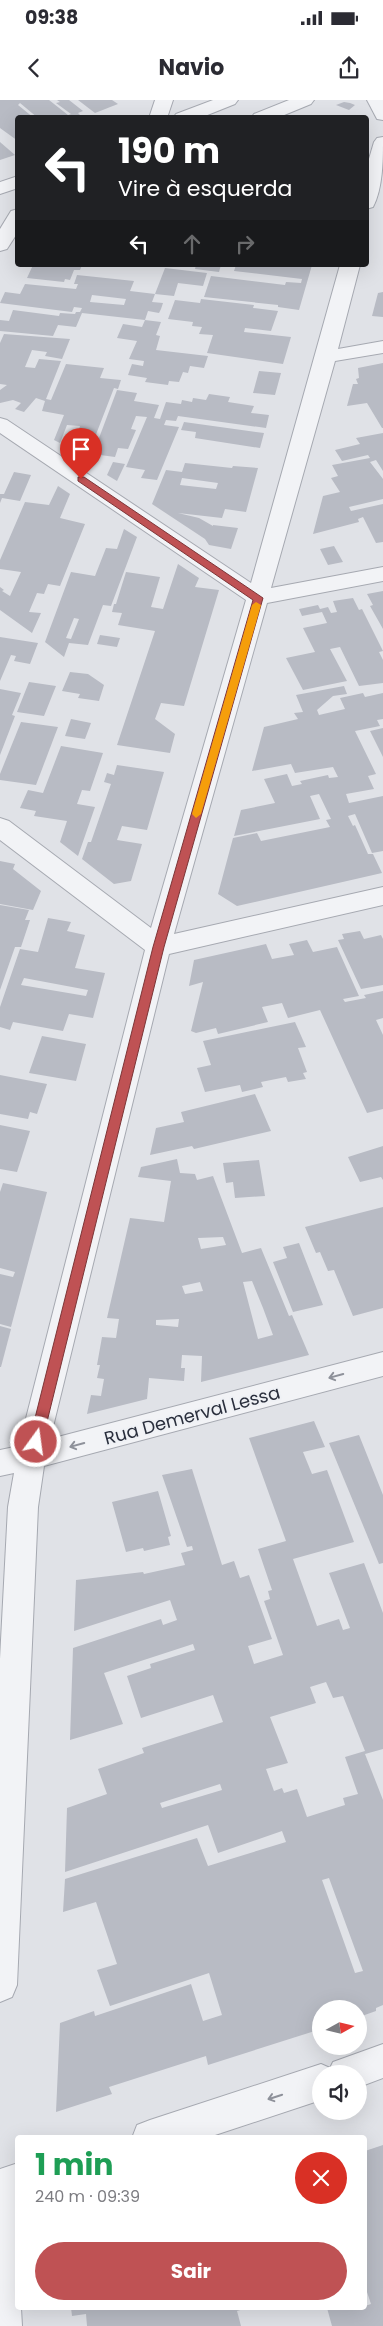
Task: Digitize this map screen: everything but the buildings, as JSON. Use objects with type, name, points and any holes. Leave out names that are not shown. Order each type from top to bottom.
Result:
[{"type":"street","points":[[159,115],[164,100]]},
{"type":"street","points":[[190,115],[229,100]]},
{"type":"street","points":[[268,115],[305,100]]},
{"type":"street","points":[[376,100],[383,115]]},
{"type":"street","points":[[369,193],[382,151]]},
{"type":"street","points":[[0,216],[15,211]]},
{"type":"street","points":[[0,246],[15,221]]},
{"type":"street","points":[[0,1984],[23,1507],[32,1457],[158,947],[326,357],[349,267]]},
{"type":"street","points":[[326,357],[383,347]]},
{"type":"street","points":[[0,424],[258,598],[383,574]]},
{"type":"street","points":[[0,826],[158,947]]},
{"type":"street","points":[[158,947],[383,896]]},
{"type":"street","name":"Rua Demerval Lessa","points":[[0,1463],[32,1457],[383,1364]]},
{"type":"street","points":[[367,2066],[383,2061]]},
{"type":"street","points":[[159,2135],[312,2085]]},
{"type":"street","points":[[0,2187],[15,2182]]},
{"type":"street","points":[[0,2204],[3,2326]]},
{"type":"slow traffic","points":[[196,814],[256,605]]},
{"type":"route","points":[[36,1442],[158,947],[258,598],[81,479]]}]
